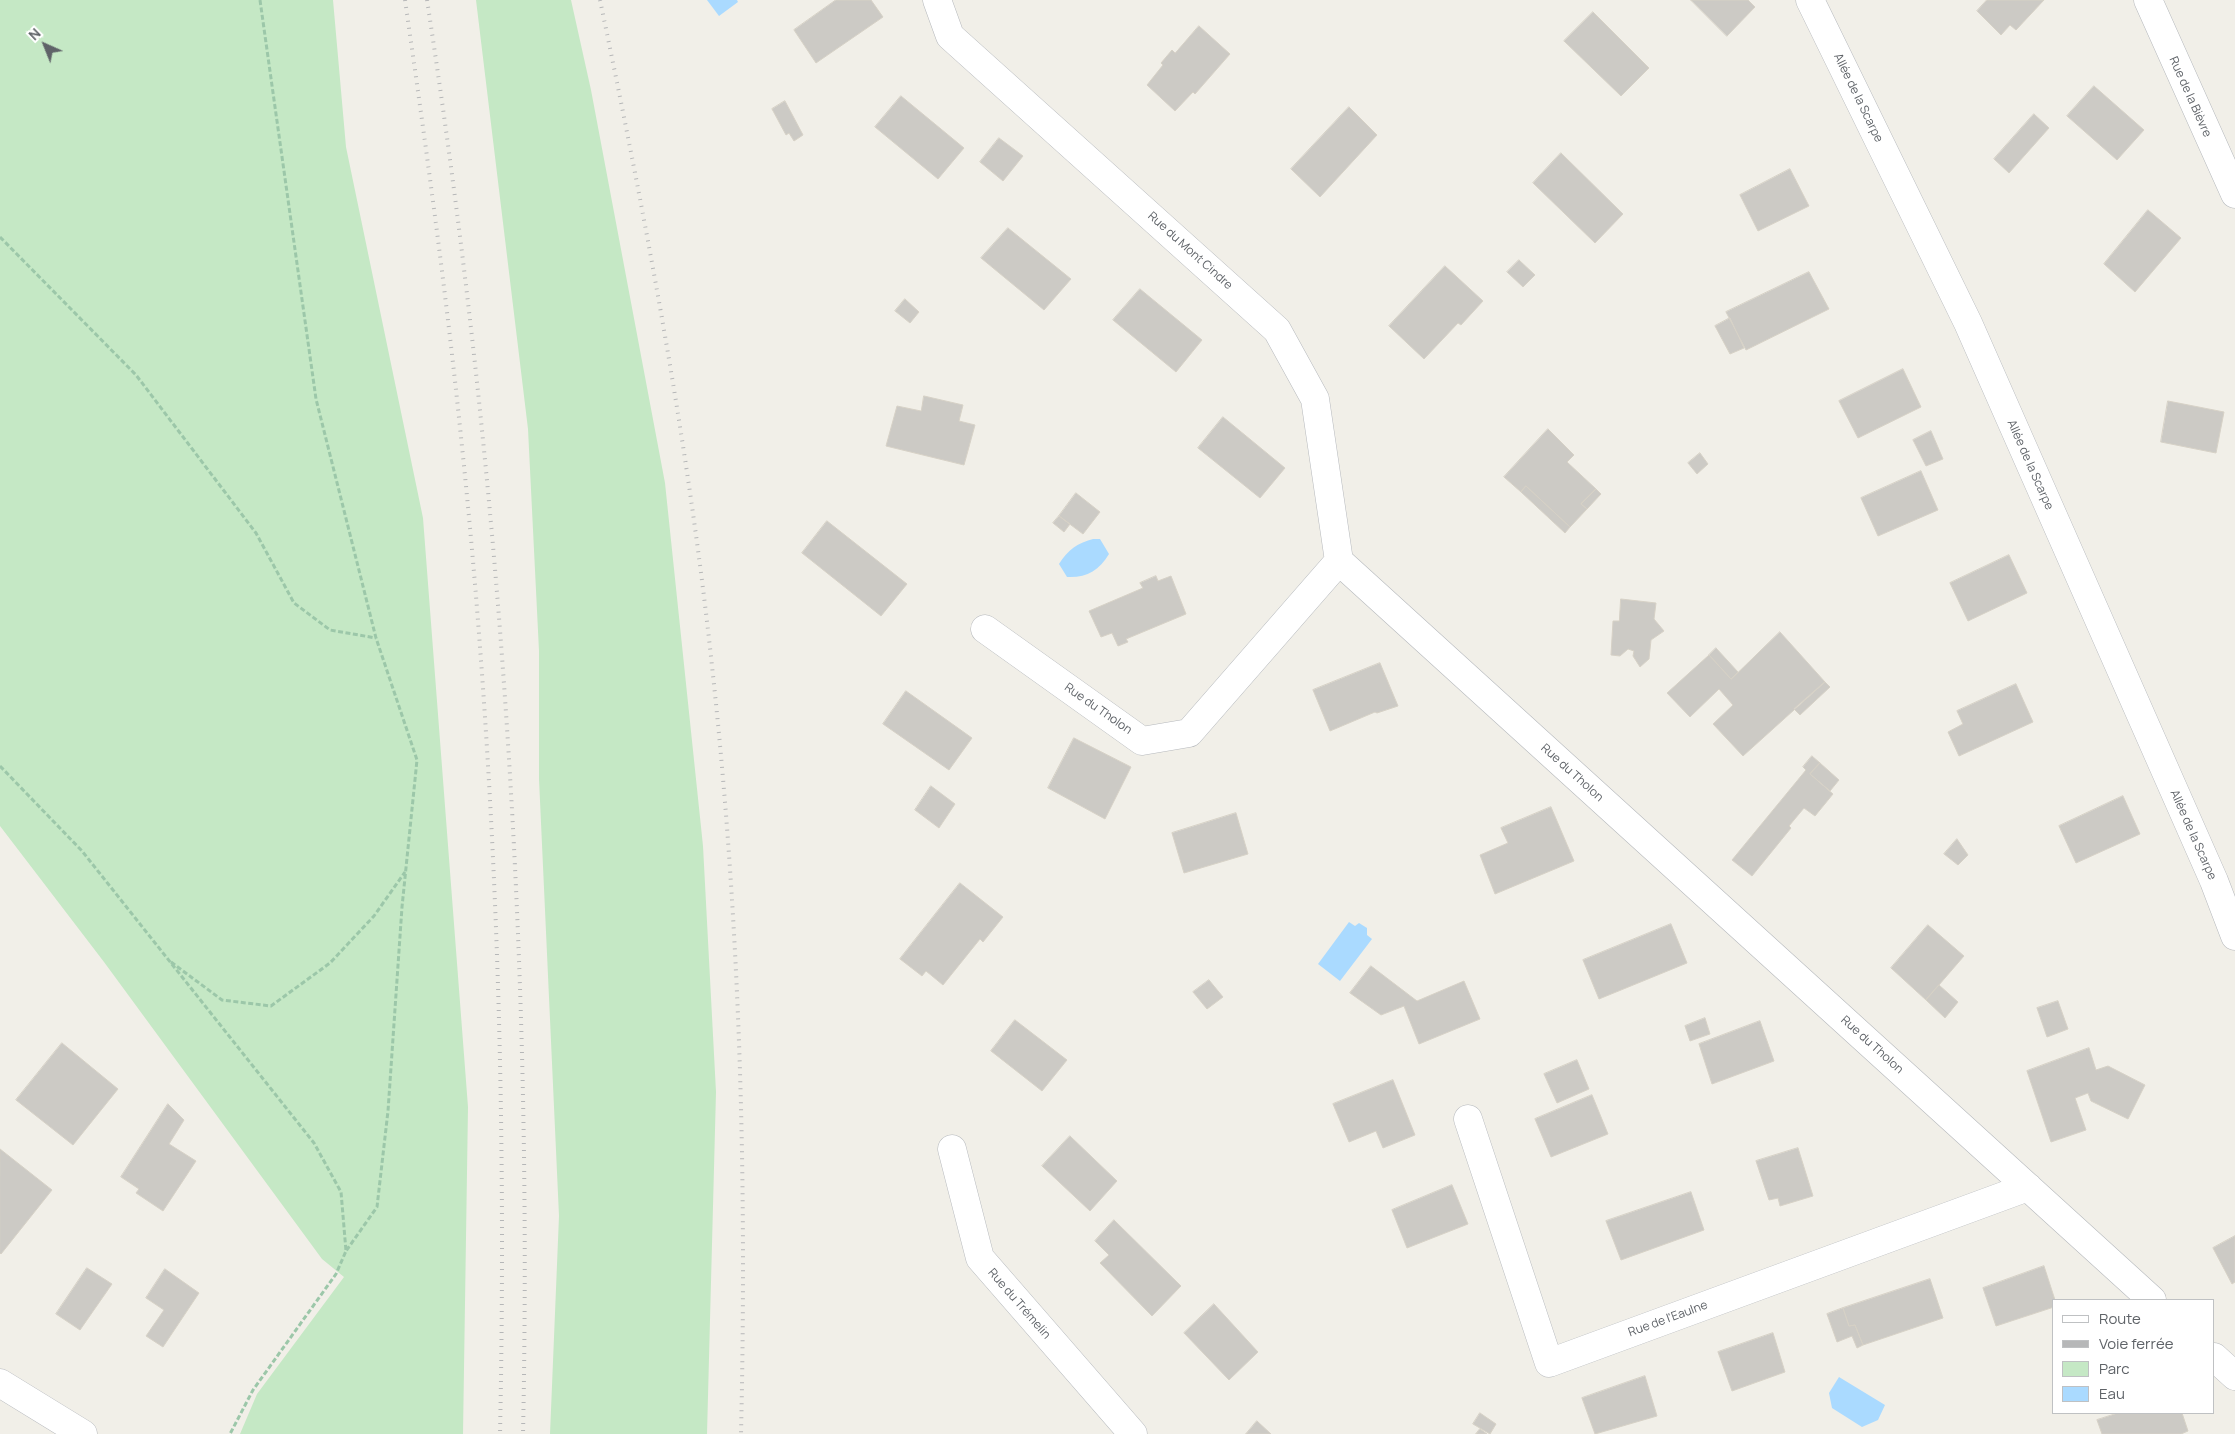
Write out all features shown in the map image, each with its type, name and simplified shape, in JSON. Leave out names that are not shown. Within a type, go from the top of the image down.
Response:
[{"type":"street","name":"Rue du Mont Cindre","points":[[937,0],[950,36],[1277,330],[1315,399],[1339,561]]},
{"type":"street","name":"Allée de la Scarpe","points":[[1810,0],[1968,323],[2214,881],[2235,936]]},
{"type":"street","name":"Rue de la Bièvre","points":[[2148,0],[2235,194]]},
{"type":"street","name":"Rue du Tholon","points":[[985,629],[1142,741],[1189,733],[1339,561],[2151,1299]]},
{"type":"street","name":"Rue de l'Eaulne","points":[[1468,1119],[1550,1363],[2028,1187]]},
{"type":"street","name":"Rue du Trémelin","points":[[952,1149],[980,1258],[1133,1434]]},
{"type":"street","points":[[2215,1358],[2235,1376]]},
{"type":"street","points":[[0,1382],[83,1434]]},
{"type":"path","points":[[230,1434],[253,1390],[336,1274],[346,1251],[377,1207],[388,1110],[405,872],[417,760],[376,638],[316,398],[260,0]]},
{"type":"path","points":[[0,237],[136,375],[256,533],[294,603],[330,630],[376,638]]},
{"type":"path","points":[[0,766],[82,852],[314,1143],[341,1192],[346,1251]]},
{"type":"path","points":[[168,960],[222,1000],[271,1006],[330,963],[374,916],[405,872]]},
{"type":"green space","points":[[0,0],[333,0],[346,147],[423,518],[468,1107],[463,1434],[240,1434],[257,1394],[344,1277],[322,1259],[104,962],[0,826]]},
{"type":"green space","points":[[476,0],[571,0],[591,90],[665,483],[703,846],[716,1092],[707,1434],[550,1434],[559,1216],[539,779],[539,651],[528,429]]},
{"type":"water","points":[[707,0],[737,0],[738,2],[719,16]]},
{"type":"water","points":[[1093,539],[1100,539],[1109,554],[1105,560],[1086,575],[1067,577],[1059,564],[1073,548]]},
{"type":"water","points":[[1349,922],[1355,926],[1359,923],[1367,928],[1367,935],[1372,939],[1340,981],[1318,964]]},
{"type":"water","points":[[1839,1377],[1885,1405],[1878,1420],[1862,1427],[1832,1408],[1829,1393]]},
{"type":"building","points":[[836,0],[871,0],[883,17],[816,63],[794,30]]},
{"type":"building","points":[[1691,0],[1748,0],[1755,7],[1727,36]]},
{"type":"building","points":[[1987,0],[2044,0],[2016,30],[2010,25],[2001,35],[1977,11]]},
{"type":"building","points":[[1593,12],[1649,68],[1621,96],[1564,41]]},
{"type":"building","points":[[1199,26],[1230,54],[1195,94],[1193,92],[1175,111],[1147,85],[1172,50],[1175,53]]},
{"type":"building","points":[[2094,86],[2144,130],[2117,160],[2067,116]]},
{"type":"building","points":[[901,96],[964,148],[938,179],[875,127]]},
{"type":"building","points":[[785,101],[803,135],[794,141],[789,133],[786,135],[772,109]]},
{"type":"building","points":[[1349,107],[1377,135],[1320,197],[1291,169]]},
{"type":"building","points":[[2034,114],[2049,128],[2009,173],[1994,159]]},
{"type":"building","points":[[999,138],[1023,156],[1003,181],[980,162]]},
{"type":"building","points":[[1561,153],[1623,214],[1595,243],[1533,183]]},
{"type":"building","points":[[1790,169],[1809,206],[1758,231],[1740,195]]},
{"type":"building","points":[[2148,210],[2181,238],[2135,292],[2104,264]]},
{"type":"building","points":[[1008,228],[1071,279],[1044,310],[981,258]]},
{"type":"building","points":[[1519,260],[1535,275],[1523,287],[1507,272]]},
{"type":"building","points":[[1445,266],[1483,301],[1461,325],[1458,323],[1424,359],[1389,326]]},
{"type":"building","points":[[1809,272],[1829,309],[1746,350],[1726,312]]},
{"type":"building","points":[[1140,289],[1202,340],[1176,372],[1113,320]]},
{"type":"building","points":[[905,299],[919,312],[910,323],[895,311]]},
{"type":"building","points":[[1730,318],[1744,348],[1730,354],[1715,326]]},
{"type":"building","points":[[1903,369],[1921,407],[1858,438],[1839,401]]},
{"type":"building","points":[[924,396],[963,405],[959,421],[975,425],[964,465],[886,446],[897,406],[921,411]]},
{"type":"building","points":[[2168,401],[2224,412],[2216,453],[2161,442]]},
{"type":"building","points":[[1223,417],[1285,468],[1260,498],[1198,448]]},
{"type":"building","points":[[1548,429],[1574,455],[1567,462],[1596,489],[1581,504],[1587,509],[1570,527],[1526,486],[1521,492],[1504,477]]},
{"type":"building","points":[[1931,431],[1943,459],[1926,466],[1913,440]]},
{"type":"building","points":[[1700,453],[1708,464],[1697,474],[1688,463]]},
{"type":"building","points":[[1921,471],[1938,510],[1878,536],[1861,498]]},
{"type":"building","points":[[1526,486],[1570,527],[1565,533],[1521,492]]},
{"type":"building","points":[[1596,489],[1601,494],[1587,509],[1581,504]]},
{"type":"building","points":[[1076,493],[1100,512],[1083,534],[1059,516]]},
{"type":"building","points":[[1059,516],[1070,524],[1064,532],[1053,523]]},
{"type":"building","points":[[827,521],[907,584],[881,616],[802,553]]},
{"type":"building","points":[[2009,555],[2027,593],[1968,621],[1950,583]]},
{"type":"building","points":[[1156,576],[1158,581],[1171,576],[1186,614],[1126,639],[1128,642],[1118,646],[1112,633],[1101,637],[1089,611],[1143,588],[1140,583]]},
{"type":"building","points":[[1621,599],[1656,603],[1654,619],[1664,631],[1651,640],[1649,659],[1640,667],[1633,656],[1634,651],[1628,649],[1620,656],[1611,655],[1613,621],[1619,621]]},
{"type":"building","points":[[1780,632],[1825,682],[1743,756],[1713,724],[1733,705],[1719,689],[1690,717],[1667,693],[1709,655],[1731,679]]},
{"type":"building","points":[[1716,648],[1738,672],[1731,679],[1709,655]]},
{"type":"building","points":[[1380,663],[1398,706],[1375,712],[1330,731],[1313,690]]},
{"type":"building","points":[[1825,682],[1830,687],[1800,715],[1794,709]]},
{"type":"building","points":[[2016,684],[2033,722],[1959,756],[1948,732],[1963,724],[1957,711]]},
{"type":"building","points":[[906,691],[972,738],[949,770],[883,724]]},
{"type":"building","points":[[1074,738],[1131,767],[1105,819],[1048,788]]},
{"type":"building","points":[[1812,756],[1820,763],[1810,774],[1833,794],[1815,816],[1804,808],[1789,826],[1791,828],[1752,876],[1732,860],[1806,770],[1803,767]]},
{"type":"building","points":[[1820,763],[1839,780],[1830,791],[1810,774]]},
{"type":"building","points":[[931,786],[955,804],[939,828],[915,810]]},
{"type":"building","points":[[2123,796],[2140,834],[2076,863],[2059,826]]},
{"type":"building","points":[[1551,807],[1574,861],[1495,894],[1480,855],[1508,843],[1501,828]]},
{"type":"building","points":[[1236,813],[1248,854],[1184,873],[1172,833]]},
{"type":"building","points":[[1957,839],[1968,855],[1958,865],[1944,854]]},
{"type":"building","points":[[960,883],[1003,917],[983,942],[980,939],[943,985],[926,971],[922,976],[900,959]]},
{"type":"building","points":[[1671,924],[1687,963],[1599,999],[1583,960]]},
{"type":"building","points":[[1928,925],[1964,956],[1926,1000],[1891,968]]},
{"type":"building","points":[[1371,966],[1417,1001],[1464,981],[1480,1019],[1419,1044],[1404,1006],[1381,1015],[1350,993]]},
{"type":"building","points":[[1209,980],[1223,997],[1207,1009],[1193,992]]},
{"type":"building","points":[[1939,985],[1958,1002],[1945,1018],[1926,1000]]},
{"type":"building","points":[[2058,1001],[2068,1029],[2047,1037],[2037,1008]]},
{"type":"building","points":[[1705,1018],[1710,1034],[1690,1041],[1685,1026]]},
{"type":"building","points":[[1015,1020],[1067,1060],[1042,1091],[991,1051]]},
{"type":"building","points":[[1760,1021],[1774,1061],[1712,1084],[1699,1044]]},
{"type":"building","points":[[62,1043],[118,1089],[73,1145],[16,1100]]},
{"type":"building","points":[[2089,1048],[2096,1070],[2108,1066],[2145,1085],[2128,1119],[2091,1101],[2088,1093],[2075,1098],[2086,1130],[2051,1142],[2027,1071]]},
{"type":"building","points":[[1577,1060],[1589,1089],[1557,1103],[1544,1074]]},
{"type":"building","points":[[1393,1080],[1415,1135],[1383,1148],[1376,1131],[1349,1142],[1333,1104]]},
{"type":"building","points":[[1592,1095],[1608,1134],[1551,1157],[1535,1119]]},
{"type":"building","points":[[168,1104],[184,1120],[169,1144],[196,1161],[163,1211],[136,1193],[139,1189],[121,1177]]},
{"type":"building","points":[[1070,1136],[1117,1181],[1090,1211],[1042,1166]]},
{"type":"building","points":[[1798,1148],[1813,1196],[1780,1206],[1778,1198],[1769,1200],[1756,1161]]},
{"type":"building","points":[[0,1149],[52,1190],[1,1254],[0,1253]]},
{"type":"building","points":[[1452,1185],[1468,1224],[1407,1248],[1392,1210]]},
{"type":"building","points":[[1691,1192],[1704,1230],[1621,1260],[1606,1221]]},
{"type":"building","points":[[1114,1220],[1181,1286],[1152,1316],[1100,1263],[1109,1255],[1095,1241]]},
{"type":"building","points":[[2235,1236],[2235,1282],[2232,1284],[2213,1248]]},
{"type":"building","points":[[2044,1266],[2055,1299],[2052,1299],[2052,1308],[1996,1326],[1983,1288]]},
{"type":"building","points":[[87,1268],[112,1284],[80,1330],[56,1314]]},
{"type":"building","points":[[165,1269],[199,1293],[163,1347],[146,1336],[164,1310],[146,1298]]},
{"type":"building","points":[[1930,1279],[1943,1318],[1863,1345],[1855,1325],[1849,1326],[1843,1308]]},
{"type":"building","points":[[1214,1304],[1258,1352],[1229,1380],[1184,1333]]},
{"type":"building","points":[[1843,1308],[1849,1326],[1855,1325],[1863,1345],[1857,1348],[1852,1336],[1837,1342],[1827,1314]]},
{"type":"building","points":[[1773,1333],[1785,1372],[1732,1391],[1718,1352]]},
{"type":"building","points":[[1645,1376],[1657,1416],[1595,1434],[1582,1398]]},
{"type":"building","points":[[1480,1413],[1496,1424],[1490,1434],[1473,1424]]},
{"type":"building","points":[[2115,1414],[2182,1414],[2188,1431],[2181,1434],[2102,1434],[2097,1420]]},
{"type":"building","points":[[1257,1421],[1271,1434],[1246,1434]]},
{"type":"building","points":[[1480,1429],[1487,1434],[1476,1434]]},
{"type":"railway","points":[[405,0],[455,382],[473,561],[483,686],[491,810],[500,1060],[502,1185],[500,1434]]},
{"type":"railway","points":[[427,0],[452,178],[474,357],[492,536],[506,715],[516,894],[522,1074],[525,1254],[523,1434]]},
{"type":"railway","points":[[600,0],[634,165],[678,415],[702,582],[722,762],[735,953],[742,1145],[743,1338],[741,1434]]}]
